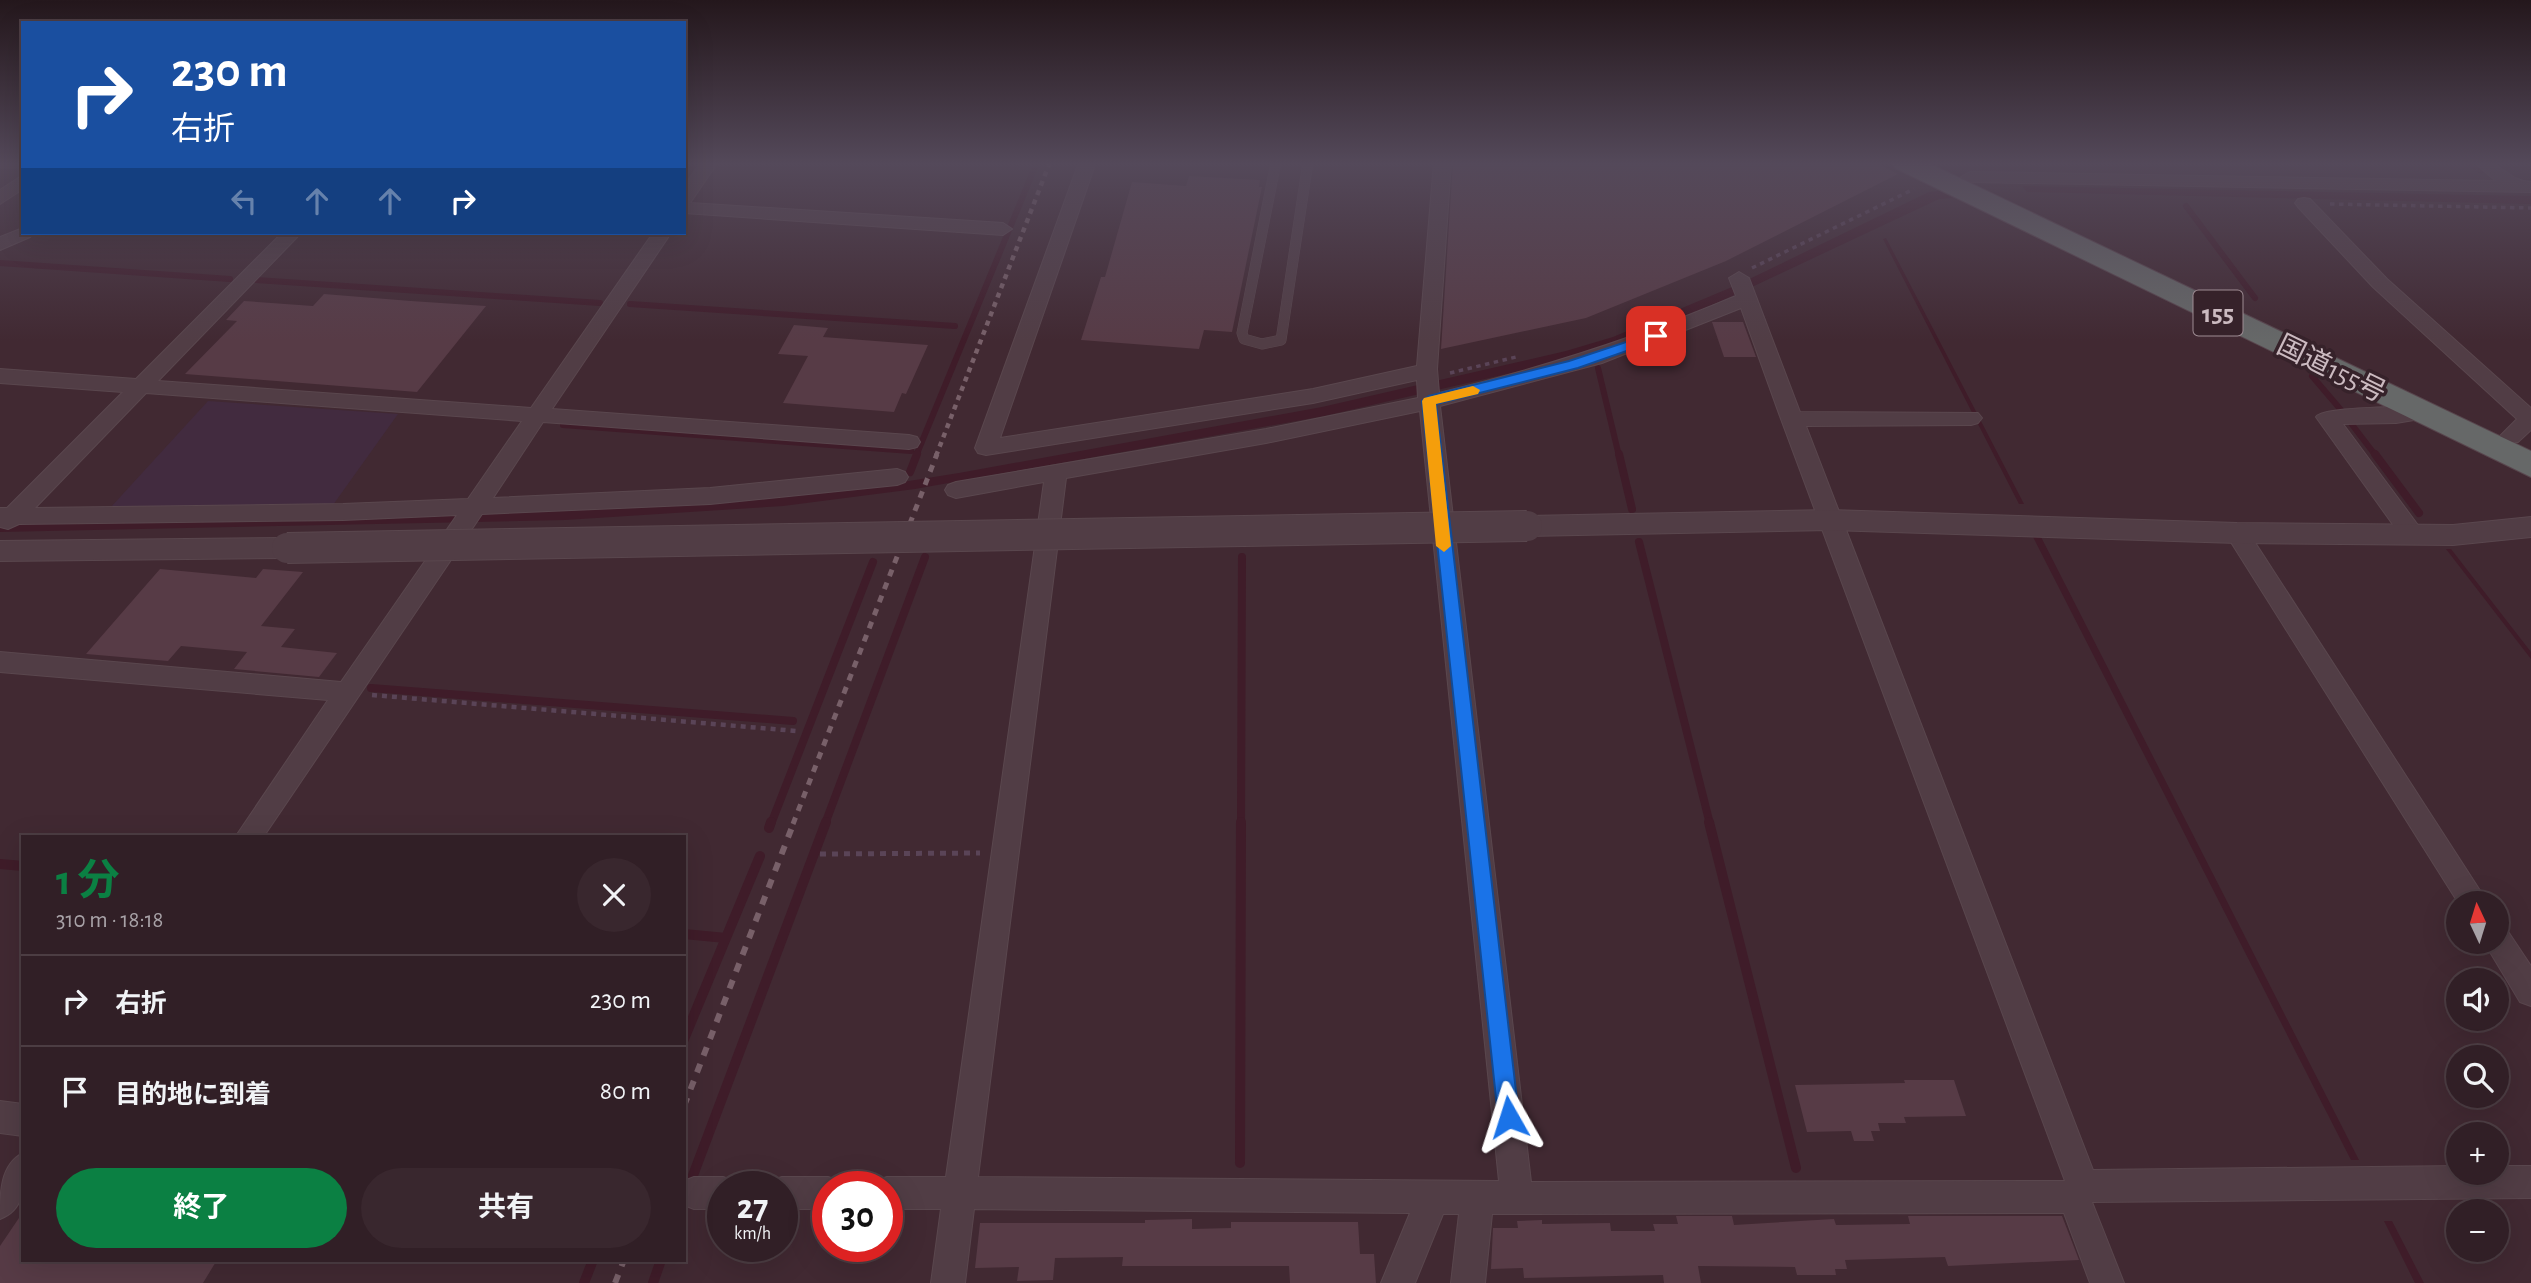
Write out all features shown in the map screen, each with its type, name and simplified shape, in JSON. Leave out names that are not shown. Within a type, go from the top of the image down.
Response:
[{"type":"highway","name":"国道155号","points":[[2048,222],[2531,466]]},
{"type":"highway","name":"国道155号","points":[[2054,222],[2520,442]]},
{"type":"street","points":[[895,222],[1003,229]]},
{"type":"street","points":[[1066,222],[986,448],[1312,396],[1415,374],[1427,369]]},
{"type":"street","points":[[1438,222],[1427,369],[1429,400],[1517,1198]]},
{"type":"street","points":[[2322,222],[2380,283],[2530,419],[2520,442]]},
{"type":"street","points":[[0,244],[21,234]]},
{"type":"street","points":[[6,520],[290,235]]},
{"type":"street","points":[[250,835],[661,235]]},
{"type":"street","points":[[957,489],[1351,419],[1573,365],[1656,336],[1742,288],[2078,1191],[2107,1283]]},
{"type":"street","points":[[0,376],[909,442]]},
{"type":"street","points":[[2412,534],[2327,417],[2396,416],[2425,412]]},
{"type":"street","points":[[1792,419],[1971,418]]},
{"type":"street","points":[[948,1283],[1056,472]]},
{"type":"street","points":[[6,520],[343,512],[471,513],[710,496],[897,477]]},
{"type":"street","points":[[0,551],[1830,520],[2237,533],[2453,535],[2531,527]]},
{"type":"street","points":[[2237,533],[2466,891]]},
{"type":"street","points":[[0,662],[346,692]]},
{"type":"street","points":[[2507,954],[2531,992]]},
{"type":"street","points":[[0,1117],[21,1120]]},
{"type":"street","points":[[0,1203],[21,1173]]},
{"type":"street","points":[[903,1193],[1517,1198],[2531,1182]]},
{"type":"street","points":[[1398,1283],[1433,1197]]},
{"type":"street","points":[[1468,1283],[1477,1197]]},
{"type":"lane","points":[[1264,222],[1242,333],[1244,339],[1265,344],[1282,340],[1299,222]]},
{"type":"path","points":[[1742,288],[1738,274],[1845,222]]},
{"type":"path","points":[[1427,369],[1453,373],[1528,354]]},
{"type":"path","points":[[346,692],[796,732]]},
{"type":"path","points":[[820,855],[1005,852]]},
{"type":"shaded area","points":[[1867,222],[1890,222],[1632,340],[1571,359],[1324,416],[915,489],[783,506],[565,520],[0,532],[0,521],[865,488],[1322,407],[1566,351],[1613,337],[1737,285]]},
{"type":"shaded area","points":[[1886,238],[2024,504],[2019,504],[1883,239]]},
{"type":"shaded area","points":[[208,401],[398,414],[333,505],[111,507]]},
{"type":"shaded area","points":[[2032,535],[2040,535],[2359,1160],[2351,1160]]},
{"type":"shaded area","points":[[2446,549],[2451,549],[2531,652],[2531,659]]},
{"type":"shaded area","points":[[2384,1221],[2392,1221],[2424,1283],[2415,1283]]},
{"type":"building","points":[[1121,222],[1255,222],[1232,332],[1204,330],[1199,349],[1081,340],[1101,277],[1105,277]]},
{"type":"building","points":[[1449,222],[1803,222],[1726,261],[1586,318],[1441,349]]},
{"type":"building","points":[[324,294],[486,306],[417,392],[185,374],[237,321],[226,320],[244,301],[313,306]]},
{"type":"building","points":[[1712,322],[1743,322],[1756,357],[1724,357]]},
{"type":"building","points":[[794,325],[828,328],[823,337],[928,345],[906,394],[902,393],[894,412],[783,403],[808,356],[778,354]]},
{"type":"building","points":[[160,569],[256,578],[263,569],[303,572],[261,626],[295,629],[281,647],[337,653],[319,677],[234,669],[247,652],[181,646],[168,661],[86,654]]},
{"type":"building","points":[[1904,1080],[1954,1080],[1966,1116],[1904,1117],[1906,1123],[1878,1123],[1880,1131],[1871,1131],[1874,1141],[1854,1141],[1851,1131],[1807,1132],[1795,1085],[1905,1083]]},
{"type":"building","points":[[21,1215],[21,1262],[216,1262],[203,1283],[0,1283],[0,1246]]},
{"type":"building","points":[[1676,1216],[1732,1216],[1734,1225],[1834,1219],[1836,1225],[1910,1224],[1908,1216],[2062,1216],[2079,1260],[1948,1266],[1945,1257],[1845,1260],[1847,1269],[1835,1269],[1836,1275],[1797,1275],[1795,1267],[1698,1266],[1701,1283],[1664,1283],[1663,1275],[1524,1278],[1523,1268],[1491,1269],[1493,1228],[1518,1228],[1517,1221],[1542,1220],[1542,1224],[1610,1223],[1611,1231],[1655,1231],[1653,1224],[1678,1224]]},
{"type":"building","points":[[1192,1219],[1192,1229],[1231,1228],[1231,1222],[1358,1222],[1360,1254],[1374,1254],[1376,1283],[1290,1283],[1289,1266],[1122,1266],[1123,1257],[1055,1258],[1053,1280],[1017,1281],[1019,1267],[975,1268],[980,1223],[1145,1223],[1145,1220]]},
{"type":"waterway","points":[[916,456],[1012,222]]},
{"type":"waterway","points":[[2198,222],[2255,298]]},
{"type":"waterway","points":[[0,263],[230,279]]},
{"type":"waterway","points":[[256,280],[600,303]]},
{"type":"waterway","points":[[630,304],[955,326]]},
{"type":"waterway","points":[[1598,368],[1619,456]]},
{"type":"waterway","points":[[2312,376],[2341,410]]},
{"type":"waterway","points":[[2350,422],[2376,456]]},
{"type":"waterway","points":[[563,425],[911,451]]},
{"type":"waterway","points":[[910,472],[917,454]]},
{"type":"waterway","points":[[1619,454],[1632,509]]},
{"type":"waterway","points":[[2375,454],[2419,513]]},
{"type":"waterway","points":[[1639,542],[1710,824]]},
{"type":"waterway","points":[[825,824],[925,557]]},
{"type":"waterway","points":[[1241,824],[1242,557]]},
{"type":"waterway","points":[[771,824],[873,562]]},
{"type":"waterway","points":[[371,688],[793,721]]},
{"type":"waterway","points":[[769,828],[771,822]]},
{"type":"waterway","points":[[689,1186],[826,822]]},
{"type":"waterway","points":[[1240,1163],[1241,822]]},
{"type":"waterway","points":[[1709,822],[1796,1168]]},
{"type":"waterway","points":[[726,938],[760,856]]},
{"type":"waterway","points":[[0,864],[21,866]]},
{"type":"waterway","points":[[686,934],[726,938]]},
{"type":"waterway","points":[[686,1034],[726,938]]},
{"type":"waterway","points":[[584,1283],[592,1262]]},
{"type":"waterway","points":[[653,1283],[660,1262]]},
{"type":"railway","points":[[936,456],[1027,222]]},
{"type":"railway","points":[[793,824],[937,454]]},
{"type":"railway","points":[[686,1101],[794,822]]},
{"type":"railway","points":[[615,1283],[623,1262]]},
{"type":"slow traffic","points":[[1444,546],[1429,401],[1473,390]]},
{"type":"route","points":[[1509,1117],[1429,401],[1573,365],[1656,336]]}]
